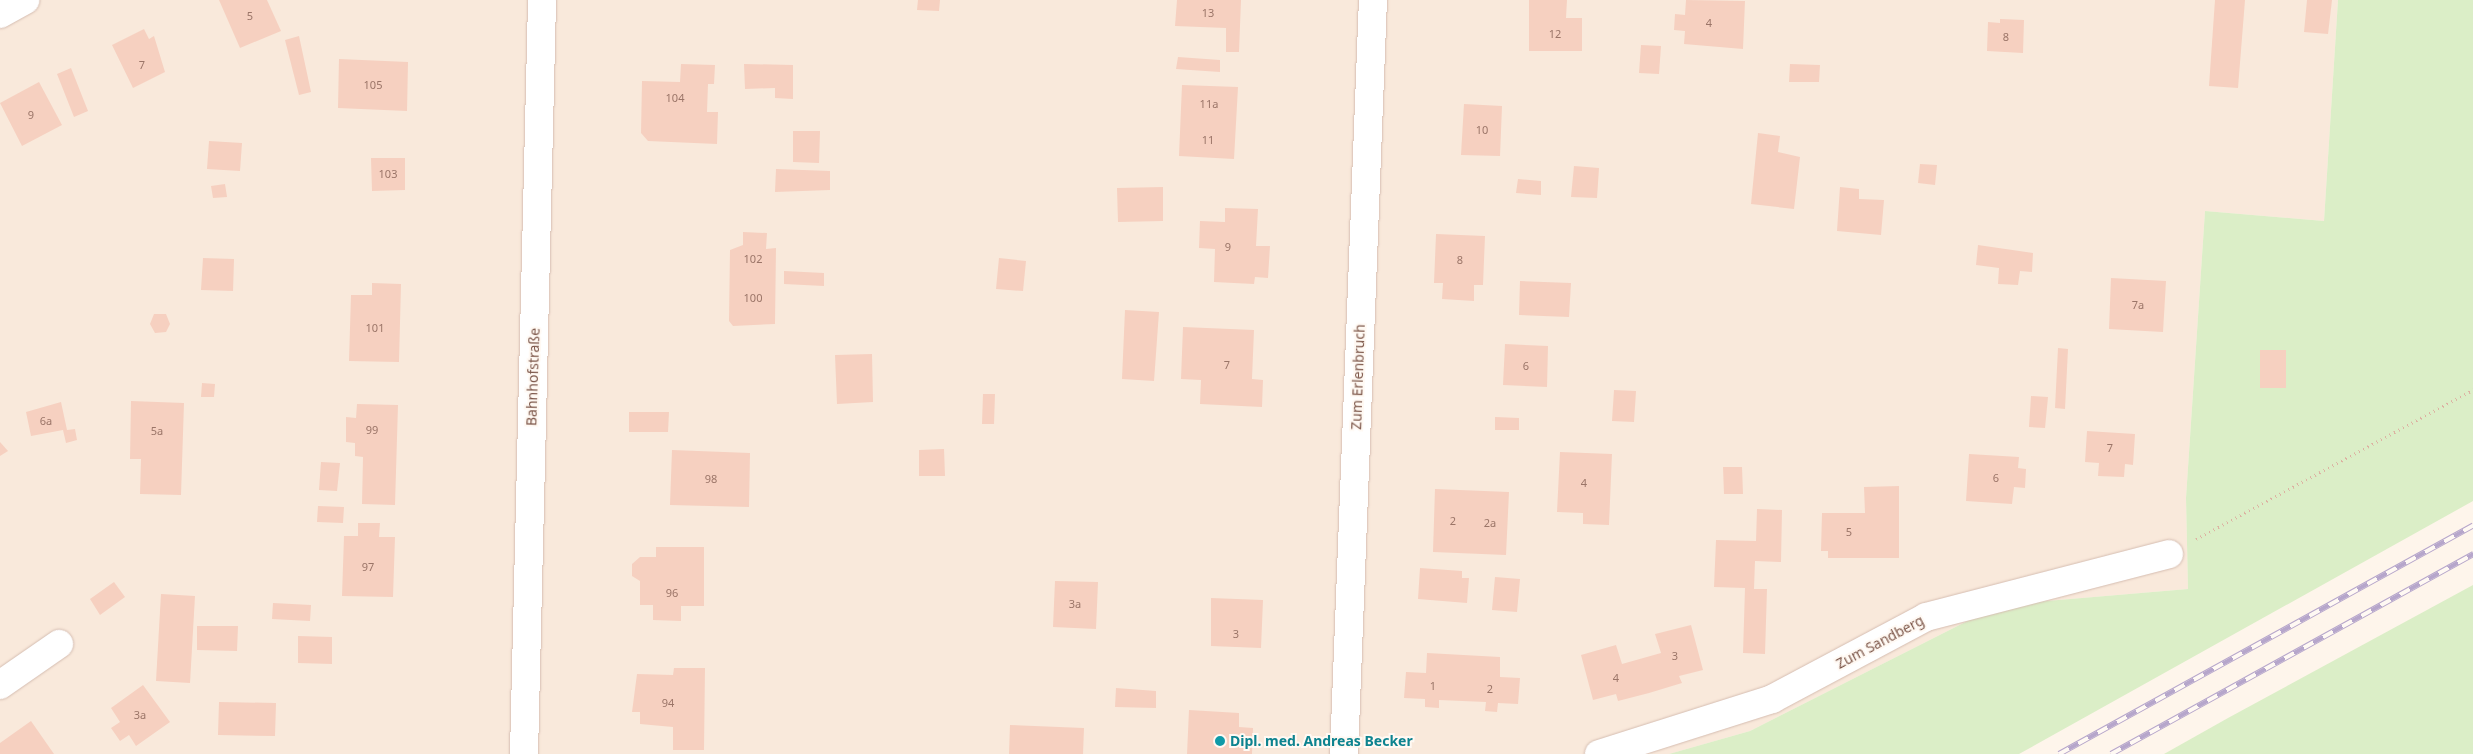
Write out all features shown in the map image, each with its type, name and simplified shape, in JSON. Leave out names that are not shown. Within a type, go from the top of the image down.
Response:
[{"type":"street","points":[[0,14],[25,0]]},
{"type":"street","name":"Bahnhofstraße","points":[[524,754],[542,0]]},
{"type":"street","name":"Zum Erlenbruch","points":[[1344,754],[1373,0]]},
{"type":"street","name":"Zum Sandberg","points":[[1599,754],[1772,699],[1926,617],[2169,554]]},
{"type":"street","points":[[0,685],[59,644]]},
{"type":"path","points":[[2169,554],[2473,390]]},
{"type":"shaded area","points":[[0,0],[2338,0],[2324,221],[2205,211],[2186,498],[2188,589],[1999,605],[1750,731],[1669,754],[0,754]]},
{"type":"green space","points":[[2338,0],[2473,0],[2473,501],[2019,754],[1669,754],[1750,731],[1999,605],[2188,589],[2186,498],[2205,211],[2324,221]]},
{"type":"green space","points":[[2473,585],[2473,754],[2164,754],[2228,718]]},
{"type":"building","points":[[219,0],[267,0],[281,31],[240,48]]},
{"type":"building","points":[[918,0],[940,0],[939,11],[917,10]]},
{"type":"building","points":[[1177,0],[1241,0],[1239,52],[1226,52],[1226,28],[1175,26]]},
{"type":"building","points":[[1529,0],[1567,0],[1566,18],[1582,18],[1582,51],[1529,51]]},
{"type":"building","points":[[1686,0],[1745,1],[1743,49],[1684,44],[1685,31],[1674,30],[1675,14],[1685,15]]},
{"type":"building","points":[[2215,0],[2245,0],[2238,88],[2209,86]]},
{"type":"building","points":[[2307,0],[2332,0],[2328,34],[2304,32]]},
{"type":"building","points":[[2000,19],[2024,20],[2023,53],[1987,51],[1988,22],[2000,23]]},
{"type":"building","points":[[144,29],[149,39],[154,36],[165,72],[133,88],[112,45]]},
{"type":"building","points":[[299,36],[311,92],[299,95],[285,40]]},
{"type":"building","points":[[1641,45],[1661,46],[1659,74],[1639,73]]},
{"type":"building","points":[[1178,57],[1220,60],[1220,72],[1176,69]]},
{"type":"building","points":[[339,59],[408,62],[407,111],[338,108]]},
{"type":"building","points":[[681,64],[715,65],[714,84],[708,84],[707,112],[718,112],[717,144],[648,141],[641,133],[642,81],[680,82]]},
{"type":"building","points":[[744,64],[793,65],[793,99],[775,98],[775,88],[745,89]]},
{"type":"building","points":[[1790,64],[1820,65],[1819,82],[1789,82]]},
{"type":"building","points":[[71,68],[88,111],[74,117],[57,74]]},
{"type":"building","points":[[39,82],[62,125],[22,146],[0,103]]},
{"type":"building","points":[[1182,85],[1238,87],[1234,159],[1179,156]]},
{"type":"building","points":[[1464,104],[1502,106],[1500,156],[1461,155]]},
{"type":"building","points":[[793,131],[820,131],[819,163],[793,162]]},
{"type":"building","points":[[1758,133],[1780,136],[1778,152],[1800,157],[1794,209],[1751,204]]},
{"type":"building","points":[[209,141],[242,143],[240,171],[207,169]]},
{"type":"building","points":[[371,158],[405,158],[405,190],[372,191]]},
{"type":"building","points":[[1920,164],[1937,165],[1935,185],[1918,183]]},
{"type":"building","points":[[1574,166],[1599,168],[1597,198],[1571,197]]},
{"type":"building","points":[[776,169],[830,171],[830,190],[775,192]]},
{"type":"building","points":[[1518,179],[1541,181],[1541,195],[1516,193]]},
{"type":"building","points":[[225,184],[227,197],[213,198],[211,186]]},
{"type":"building","points":[[1163,187],[1163,221],[1118,222],[1117,188]]},
{"type":"building","points":[[1840,187],[1859,189],[1859,199],[1884,200],[1881,235],[1837,231]]},
{"type":"building","points":[[1225,208],[1258,209],[1256,246],[1270,246],[1268,278],[1255,277],[1254,284],[1214,282],[1215,249],[1199,248],[1200,221],[1225,222]]},
{"type":"building","points":[[743,232],[767,233],[766,249],[776,248],[775,324],[733,326],[729,321],[730,250],[743,245]]},
{"type":"building","points":[[1436,234],[1485,236],[1483,285],[1474,285],[1474,301],[1442,299],[1443,283],[1434,283]]},
{"type":"building","points":[[1978,245],[2033,253],[2032,272],[2020,271],[2018,285],[1998,284],[1999,268],[1976,265]]},
{"type":"building","points":[[203,258],[234,259],[233,291],[201,290]]},
{"type":"building","points":[[999,258],[1026,261],[1023,291],[996,289]]},
{"type":"building","points":[[784,271],[824,273],[824,286],[784,284]]},
{"type":"building","points":[[2111,278],[2166,281],[2163,332],[2109,329]]},
{"type":"building","points":[[1520,281],[1571,283],[1569,317],[1519,315]]},
{"type":"building","points":[[372,283],[401,284],[399,362],[349,361],[351,295],[372,295]]},
{"type":"building","points":[[1125,310],[1159,312],[1154,381],[1122,379]]},
{"type":"building","points":[[154,314],[166,314],[170,324],[166,332],[155,333],[150,324]]},
{"type":"building","points":[[1183,327],[1254,330],[1252,379],[1263,380],[1262,407],[1200,404],[1201,380],[1181,379]]},
{"type":"building","points":[[1505,344],[1548,346],[1547,387],[1503,385]]},
{"type":"building","points":[[2058,348],[2068,349],[2065,409],[2055,408]]},
{"type":"building","points":[[2260,350],[2286,350],[2286,388],[2260,388]]},
{"type":"building","points":[[872,354],[873,402],[837,404],[835,355]]},
{"type":"building","points":[[202,383],[215,384],[214,397],[201,397]]},
{"type":"building","points":[[1614,390],[1636,391],[1634,422],[1612,421]]},
{"type":"building","points":[[983,394],[995,394],[994,424],[982,424]]},
{"type":"building","points":[[2031,396],[2048,397],[2045,428],[2029,427]]},
{"type":"building","points":[[131,401],[184,403],[181,495],[140,494],[141,459],[130,459]]},
{"type":"building","points":[[61,402],[67,430],[75,429],[77,440],[66,443],[63,430],[31,436],[26,412]]},
{"type":"building","points":[[357,404],[398,405],[395,505],[362,504],[363,457],[355,456],[355,443],[346,442],[346,417],[356,418]]},
{"type":"building","points":[[629,412],[669,412],[668,432],[629,432]]},
{"type":"building","points":[[1495,417],[1519,418],[1519,430],[1495,430]]},
{"type":"building","points":[[2087,431],[2135,434],[2133,465],[2125,464],[2124,477],[2098,476],[2099,463],[2085,462]]},
{"type":"building","points":[[0,442],[8,451],[0,456]]},
{"type":"building","points":[[944,449],[945,476],[919,476],[919,450]]},
{"type":"building","points":[[672,450],[750,453],[749,507],[670,505]]},
{"type":"building","points":[[1560,452],[1612,454],[1609,525],[1583,524],[1583,513],[1557,512]]},
{"type":"building","points":[[1969,454],[2019,457],[2018,468],[2026,469],[2025,488],[2014,487],[2012,504],[1966,501]]},
{"type":"building","points":[[321,462],[340,463],[337,491],[319,490]]},
{"type":"building","points":[[1723,467],[1742,467],[1743,494],[1724,494]]},
{"type":"building","points":[[1899,486],[1899,558],[1828,558],[1828,551],[1821,551],[1822,513],[1865,513],[1864,487]]},
{"type":"building","points":[[1435,489],[1509,492],[1506,555],[1433,552]]},
{"type":"building","points":[[318,506],[344,507],[343,523],[317,522]]},
{"type":"building","points":[[1757,509],[1782,510],[1781,562],[1755,561],[1754,589],[1767,589],[1765,654],[1743,653],[1745,588],[1714,587],[1716,540],[1756,541]]},
{"type":"building","points":[[358,523],[380,523],[379,537],[395,537],[393,597],[342,596],[344,536],[358,536]]},
{"type":"building","points":[[656,547],[704,547],[704,606],[681,606],[681,621],[653,620],[653,605],[640,605],[640,581],[632,576],[632,564],[640,557],[656,557]]},
{"type":"building","points":[[1420,568],[1462,571],[1462,578],[1469,578],[1467,603],[1418,599]]},
{"type":"building","points":[[1495,577],[1520,579],[1517,612],[1492,610]]},
{"type":"building","points":[[1055,581],[1098,582],[1096,629],[1053,627]]},
{"type":"building","points":[[114,582],[125,597],[100,615],[90,599]]},
{"type":"building","points":[[161,594],[195,596],[190,683],[156,681]]},
{"type":"building","points":[[1211,598],[1263,600],[1261,648],[1211,646]]},
{"type":"building","points":[[273,603],[311,605],[310,621],[272,619]]},
{"type":"building","points":[[1691,625],[1703,670],[1679,676],[1682,683],[1649,693],[1618,701],[1616,694],[1593,700],[1581,655],[1616,645],[1622,664],[1661,653],[1655,634]]},
{"type":"building","points":[[197,626],[238,626],[237,651],[197,650]]},
{"type":"building","points":[[298,636],[332,637],[332,664],[298,663]]},
{"type":"building","points":[[1427,653],[1500,657],[1500,677],[1520,678],[1518,704],[1498,703],[1497,712],[1485,711],[1486,702],[1439,700],[1439,708],[1425,707],[1425,699],[1404,698],[1406,672],[1426,673]]},
{"type":"building","points":[[674,668],[705,668],[704,750],[673,750],[673,727],[640,724],[640,712],[632,712],[637,674],[673,675]]},
{"type":"building","points":[[143,685],[170,722],[136,746],[129,735],[120,741],[111,728],[120,722],[111,708]]},
{"type":"building","points":[[1116,688],[1156,691],[1156,708],[1115,707]]},
{"type":"building","points":[[219,702],[276,703],[275,736],[218,735]]},
{"type":"building","name":"Dipl. med. Andreas Becker","points":[[1189,710],[1239,713],[1239,727],[1253,728],[1252,754],[1187,754]]},
{"type":"building","points":[[31,721],[54,754],[0,754],[0,743]]},
{"type":"building","points":[[1010,725],[1084,728],[1083,754],[1009,754]]},
{"type":"railway","points":[[2059,754],[2473,525]]},
{"type":"railway","points":[[2111,754],[2473,554]]},
{"type":"place","name":"Dipl. med. Andreas Becker","points":[[1220,741]]}]
